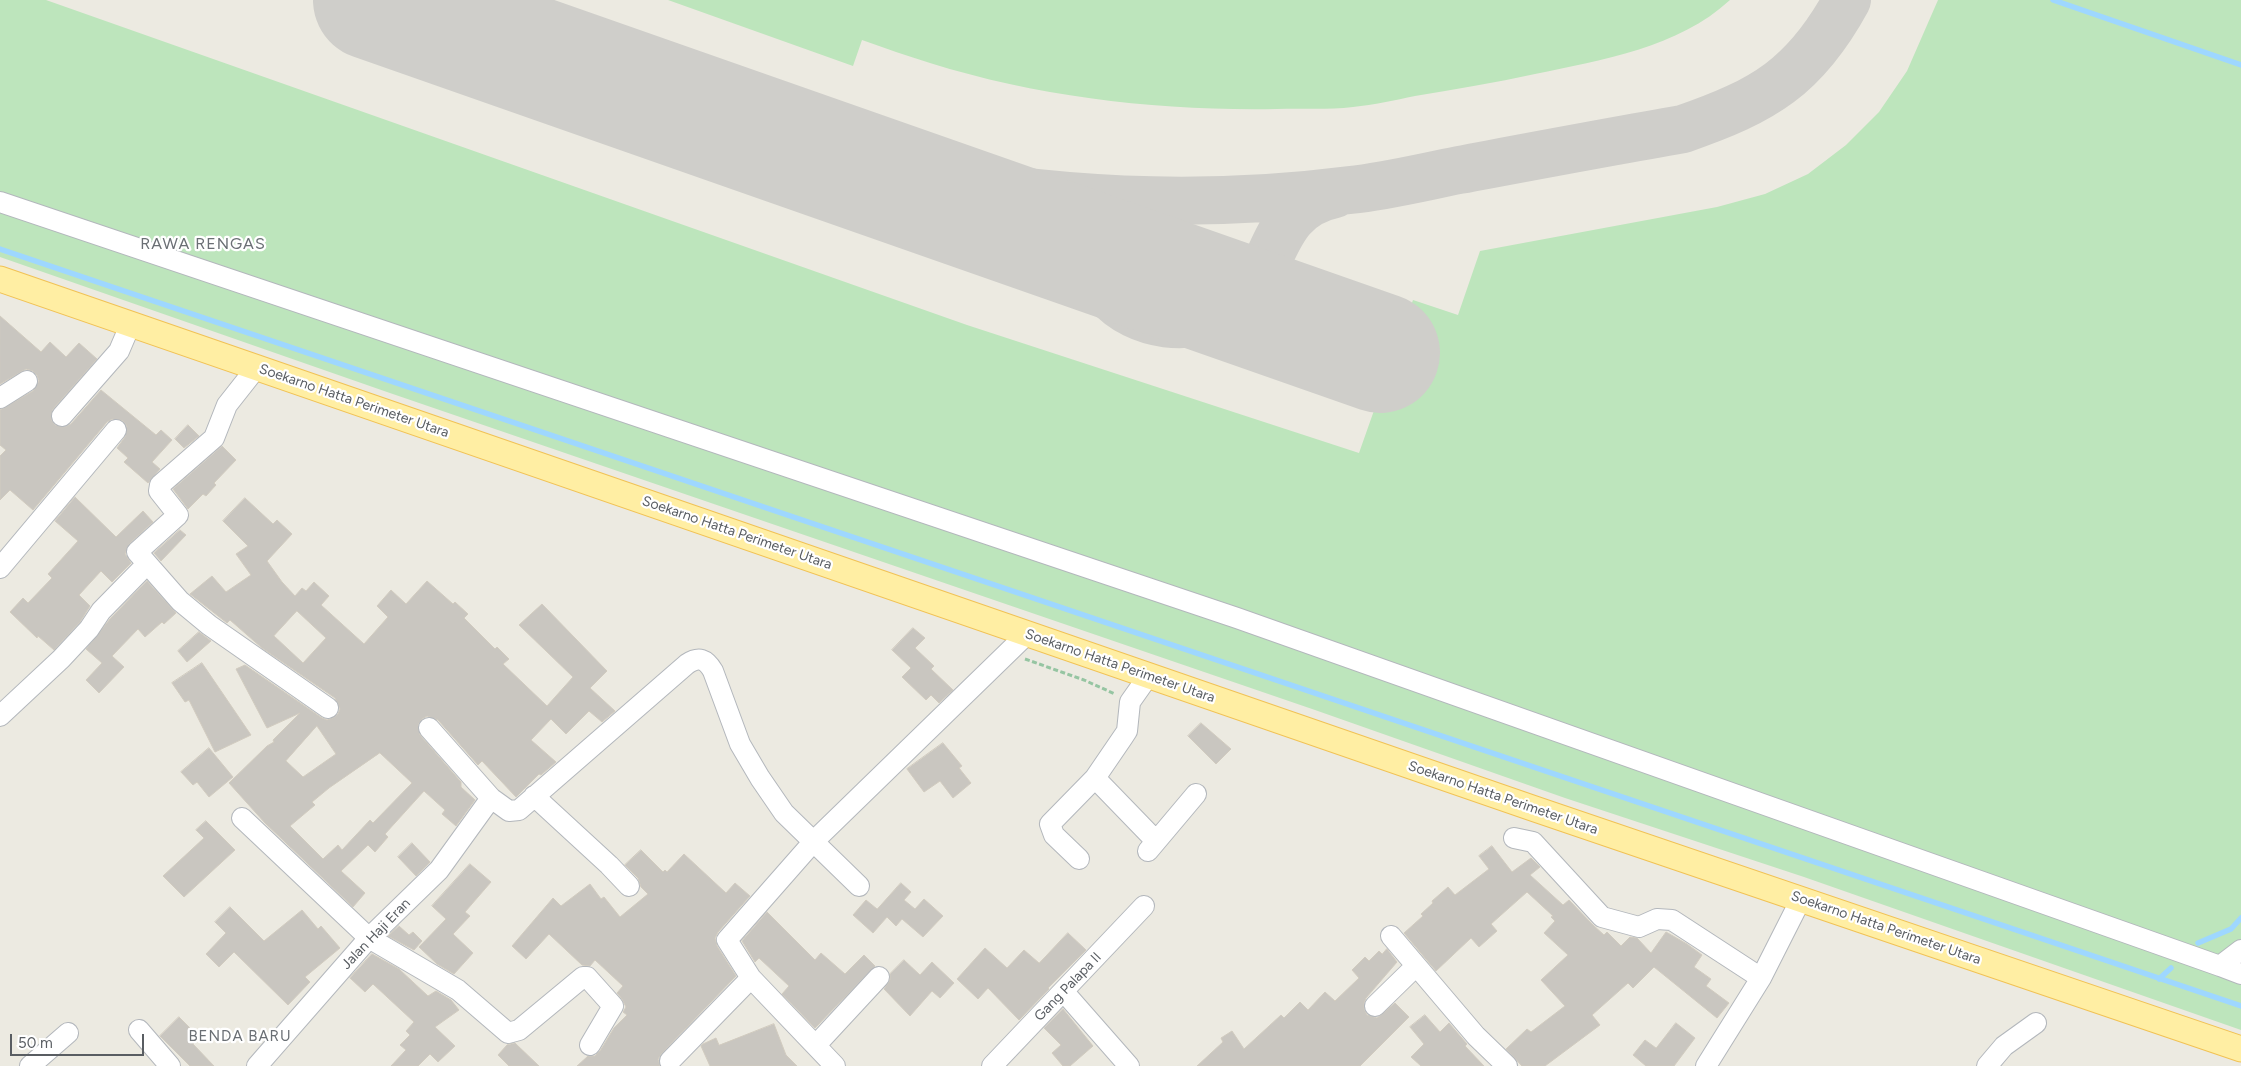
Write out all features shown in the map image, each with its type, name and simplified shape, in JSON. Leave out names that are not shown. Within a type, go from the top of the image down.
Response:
[{"type":"main road","name":"Soekarno Hatta Perimeter Utara","points":[[0,279],[1536,809],[2241,1049]]},
{"type":"street","points":[[0,202],[1227,615],[2241,974]]},
{"type":"street","points":[[62,416],[119,351],[131,323]]},
{"type":"street","points":[[257,367],[227,405],[214,438],[160,485],[159,491],[178,515],[137,552],[180,602],[209,625],[328,708]]},
{"type":"street","points":[[0,398],[27,381]]},
{"type":"street","points":[[0,568],[116,430]]},
{"type":"street","points":[[0,716],[61,659],[89,628],[101,611],[147,564]]},
{"type":"street","points":[[835,1066],[751,978],[727,940],[814,841],[1027,634]]},
{"type":"street","points":[[429,728],[491,798],[509,811],[519,810],[687,664],[694,659],[702,659],[708,663],[713,671],[740,744],[784,813],[859,886]]},
{"type":"street","points":[[1079,858],[1054,835],[1050,824],[1095,778],[1127,730],[1130,702],[1149,675]]},
{"type":"street","points":[[1095,778],[1152,846],[1196,794]]},
{"type":"street","points":[[534,796],[610,865],[629,886]]},
{"type":"street","name":"Jalan Haji Eran","points":[[257,1066],[369,938],[439,870],[491,798]]},
{"type":"street","points":[[1533,842],[1536,809]]},
{"type":"street","points":[[242,818],[369,938],[458,990],[508,1033],[519,1030],[584,977],[587,977],[613,1003],[590,1045]]},
{"type":"street","points":[[1514,838],[1533,842],[1602,917],[1639,927],[1657,920],[1672,920],[1761,978]]},
{"type":"street","points":[[1706,1066],[1761,978],[1801,899]]},
{"type":"street","name":"Gang Palapa II","points":[[992,1066],[1144,906]]},
{"type":"street","points":[[1390,936],[1476,1036],[1507,1066]]},
{"type":"street","points":[[2220,966],[2241,950]]},
{"type":"street","points":[[1375,1006],[1416,966]]},
{"type":"street","points":[[816,1045],[879,977]]},
{"type":"street","points":[[670,1061],[751,978]]},
{"type":"street","points":[[1064,992],[1129,1066]]},
{"type":"street","points":[[1987,1066],[2004,1046],[2036,1023]]},
{"type":"street","points":[[139,1030],[170,1066]]},
{"type":"street","points":[[30,1066],[68,1033]]},
{"type":"path","points":[[1008,652],[1041,666],[1084,680],[1130,702]]},
{"type":"green space","points":[[0,0],[46,0],[967,325],[1359,453],[1413,300],[1458,315],[1480,251],[1717,207],[1765,194],[1808,174],[1846,145],[1879,112],[1907,71],[1938,0],[2241,0],[2241,1030],[1804,877],[1565,798],[0,257]]},
{"type":"green space","points":[[668,0],[1730,0],[1687,30],[1663,41],[1638,50],[1586,63],[1361,106],[1325,109],[1233,109],[1146,105],[1058,93],[972,75],[862,40],[853,66]]},
{"type":"building","points":[[0,316],[41,352],[50,342],[66,357],[79,343],[97,359],[53,409],[51,419],[55,425],[65,427],[71,424],[101,390],[156,435],[161,430],[172,440],[152,462],[160,469],[148,483],[124,462],[128,458],[117,448],[125,437],[127,426],[123,421],[112,419],[107,422],[33,510],[10,490],[0,500],[0,456],[6,450],[0,445],[0,410],[33,391],[39,381],[33,371],[26,369],[0,384]]},
{"type":"building","points":[[188,425],[199,436],[184,448],[175,439]]},
{"type":"building","points":[[222,446],[236,460],[214,483],[216,485],[206,496],[203,494],[188,509],[173,489]]},
{"type":"building","points":[[75,497],[116,537],[143,511],[153,522],[129,544],[125,554],[131,563],[112,582],[101,571],[79,595],[90,606],[80,622],[54,650],[38,636],[37,638],[10,612],[23,598],[28,603],[52,578],[48,574],[78,541],[55,521]]},
{"type":"building","points":[[245,498],[273,524],[277,520],[292,534],[267,561],[295,596],[302,588],[306,591],[314,582],[329,596],[321,605],[364,644],[388,617],[377,606],[391,590],[406,604],[427,581],[453,604],[455,602],[468,614],[464,618],[495,649],[497,647],[509,659],[503,664],[547,706],[573,677],[519,625],[542,604],[607,671],[590,688],[615,711],[602,722],[589,711],[566,734],[551,719],[531,740],[556,762],[541,775],[539,774],[516,797],[482,761],[478,765],[438,720],[427,716],[422,719],[418,725],[420,735],[461,782],[461,787],[475,800],[456,826],[442,814],[445,810],[424,791],[385,834],[388,837],[375,852],[368,845],[341,871],[365,893],[353,907],[265,823],[229,783],[267,746],[274,742],[273,740],[300,713],[267,728],[236,669],[245,665],[327,720],[338,714],[340,709],[335,698],[262,648],[230,620],[227,623],[190,594],[212,576],[226,592],[251,575],[236,554],[248,546],[223,521]],"holes":[[[297,611],[326,638],[303,663],[274,636]],[[317,726],[336,754],[303,777],[286,761]],[[380,753],[412,783],[373,823],[370,820],[342,850],[338,845],[323,859],[290,826],[315,805],[312,802]]]},
{"type":"building","points":[[180,530],[186,535],[161,561],[154,553]]},
{"type":"building","points":[[147,581],[176,613],[145,637],[138,629],[112,656],[124,667],[99,693],[86,680],[102,663],[86,649],[110,619]]},
{"type":"building","points":[[913,628],[925,638],[915,648],[934,666],[931,669],[953,690],[939,703],[931,695],[926,700],[902,677],[911,668],[892,650]]},
{"type":"building","points":[[199,632],[211,641],[187,662],[178,651]]},
{"type":"building","points":[[202,663],[251,735],[215,752],[189,700],[185,702],[172,683]]},
{"type":"building","points":[[1201,723],[1231,749],[1216,764],[1188,736]]},
{"type":"building","points":[[943,743],[962,766],[959,768],[971,783],[953,798],[940,781],[924,792],[907,769]]},
{"type":"building","points":[[209,748],[233,777],[209,797],[197,782],[193,785],[181,772]]},
{"type":"building","points":[[206,821],[235,850],[184,897],[163,876],[204,838],[196,830]]},
{"type":"building","points":[[412,843],[430,862],[416,876],[398,857]]},
{"type":"building","points":[[1492,846],[1512,872],[1531,858],[1540,867],[1530,875],[1563,905],[1569,900],[1604,935],[1607,932],[1621,946],[1630,937],[1637,938],[1651,953],[1666,932],[1687,944],[1702,955],[1694,967],[1711,979],[1706,986],[1729,1003],[1717,1018],[1654,967],[1633,988],[1628,983],[1592,1015],[1600,1025],[1545,1066],[1522,1066],[1506,1049],[1527,1029],[1531,1032],[1565,1006],[1541,980],[1568,955],[1544,933],[1555,921],[1551,917],[1553,916],[1527,892],[1491,924],[1497,931],[1479,947],[1471,938],[1436,971],[1404,933],[1423,916],[1421,914],[1433,903],[1432,901],[1448,887],[1455,895],[1489,869],[1479,856]]},
{"type":"building","points":[[641,850],[663,872],[665,870],[667,872],[684,854],[726,893],[735,883],[750,896],[718,932],[715,938],[717,946],[736,976],[662,1053],[658,1059],[660,1066],[577,1066],[588,1056],[595,1056],[600,1051],[614,1028],[627,1015],[623,1012],[626,1007],[617,993],[623,986],[595,960],[590,966],[582,965],[549,934],[526,959],[512,946],[553,898],[561,906],[590,884],[601,899],[604,897],[620,917],[648,894],[641,887],[638,878],[625,865]]},
{"type":"building","points":[[470,864],[491,882],[465,912],[470,916],[453,934],[473,953],[454,974],[437,964],[419,947],[446,919],[432,906]]},
{"type":"building","points":[[901,883],[911,892],[904,900],[915,909],[924,899],[943,916],[923,937],[902,919],[896,926],[887,917],[873,933],[853,915],[866,900],[877,909]]},
{"type":"building","points":[[230,907],[264,941],[302,910],[318,929],[321,926],[340,948],[305,977],[310,982],[288,1005],[234,952],[219,967],[206,954],[226,933],[215,922]]},
{"type":"building","points":[[767,912],[815,960],[821,953],[845,974],[864,955],[875,966],[815,1028],[782,994],[789,986],[759,958],[755,962],[742,941]]},
{"type":"building","points":[[399,926],[409,935],[413,932],[422,941],[414,950],[388,936]]},
{"type":"building","points":[[1068,933],[1086,950],[1019,1020],[988,988],[978,999],[957,979],[985,948],[1007,968],[1024,950],[1039,963]]},
{"type":"building","points":[[1387,949],[1397,962],[1366,998],[1364,1009],[1367,1015],[1377,1018],[1395,1003],[1409,1017],[1360,1066],[1197,1066],[1223,1042],[1221,1038],[1232,1031],[1244,1049],[1281,1015],[1284,1018],[1300,1002],[1308,1010],[1325,992],[1335,1001],[1359,978],[1352,970],[1365,957],[1369,961],[1379,951],[1382,954]]},
{"type":"building","points":[[372,954],[399,969],[428,996],[436,991],[451,1000],[459,1010],[435,1027],[455,1046],[438,1062],[430,1054],[418,1066],[391,1066],[406,1050],[400,1045],[410,1035],[406,1031],[414,1022],[373,984],[365,992],[350,978]]},
{"type":"building","points":[[904,960],[920,975],[932,962],[954,983],[940,998],[932,991],[910,1016],[884,989],[890,980],[890,974]]},
{"type":"building","points":[[1063,1009],[1093,1046],[1070,1066],[1063,1066],[1052,1053],[1061,1045],[1044,1028]]},
{"type":"building","points":[[1425,1015],[1440,1032],[1449,1023],[1467,1044],[1465,1046],[1484,1066],[1421,1066],[1411,1057],[1424,1044],[1410,1027]]},
{"type":"building","points":[[179,1017],[199,1037],[193,1044],[214,1066],[190,1066],[160,1036]]},
{"type":"building","points":[[1676,1023],[1695,1038],[1674,1066],[1646,1066],[1633,1055],[1645,1040],[1656,1048]]},
{"type":"building","points":[[774,1024],[786,1055],[797,1066],[710,1066],[701,1046],[703,1044],[716,1038],[719,1045]]},
{"type":"building","points":[[515,1043],[539,1066],[509,1066],[498,1055],[507,1045]]},
{"type":"waterway","points":[[2053,0],[2241,65]]},
{"type":"waterway","points":[[0,249],[2241,1006]]},
{"type":"waterway","points":[[2198,943],[2231,929],[2241,918]]},
{"type":"waterway","points":[[2159,979],[2171,968]]},
{"type":"taxiway","points":[[772,140],[926,177],[1048,194],[1098,198],[1199,200],[1250,199],[1364,188],[1683,129],[1712,119],[1737,108],[1780,83],[1815,49],[1847,0]]},
{"type":"taxiway","points":[[965,209],[1033,233],[1071,251],[1087,265],[1108,294],[1134,314],[1150,320],[1183,324],[1215,318],[1230,310],[1246,296],[1258,280],[1284,229],[1296,214],[1312,202],[1335,194]]},
{"type":"runway","points":[[373,0],[1380,353]]},
{"type":"district","name":"RAWA RENGAS","points":[[203,244]]},
{"type":"district","name":"BENDA BARU","points":[[240,1037]]}]
